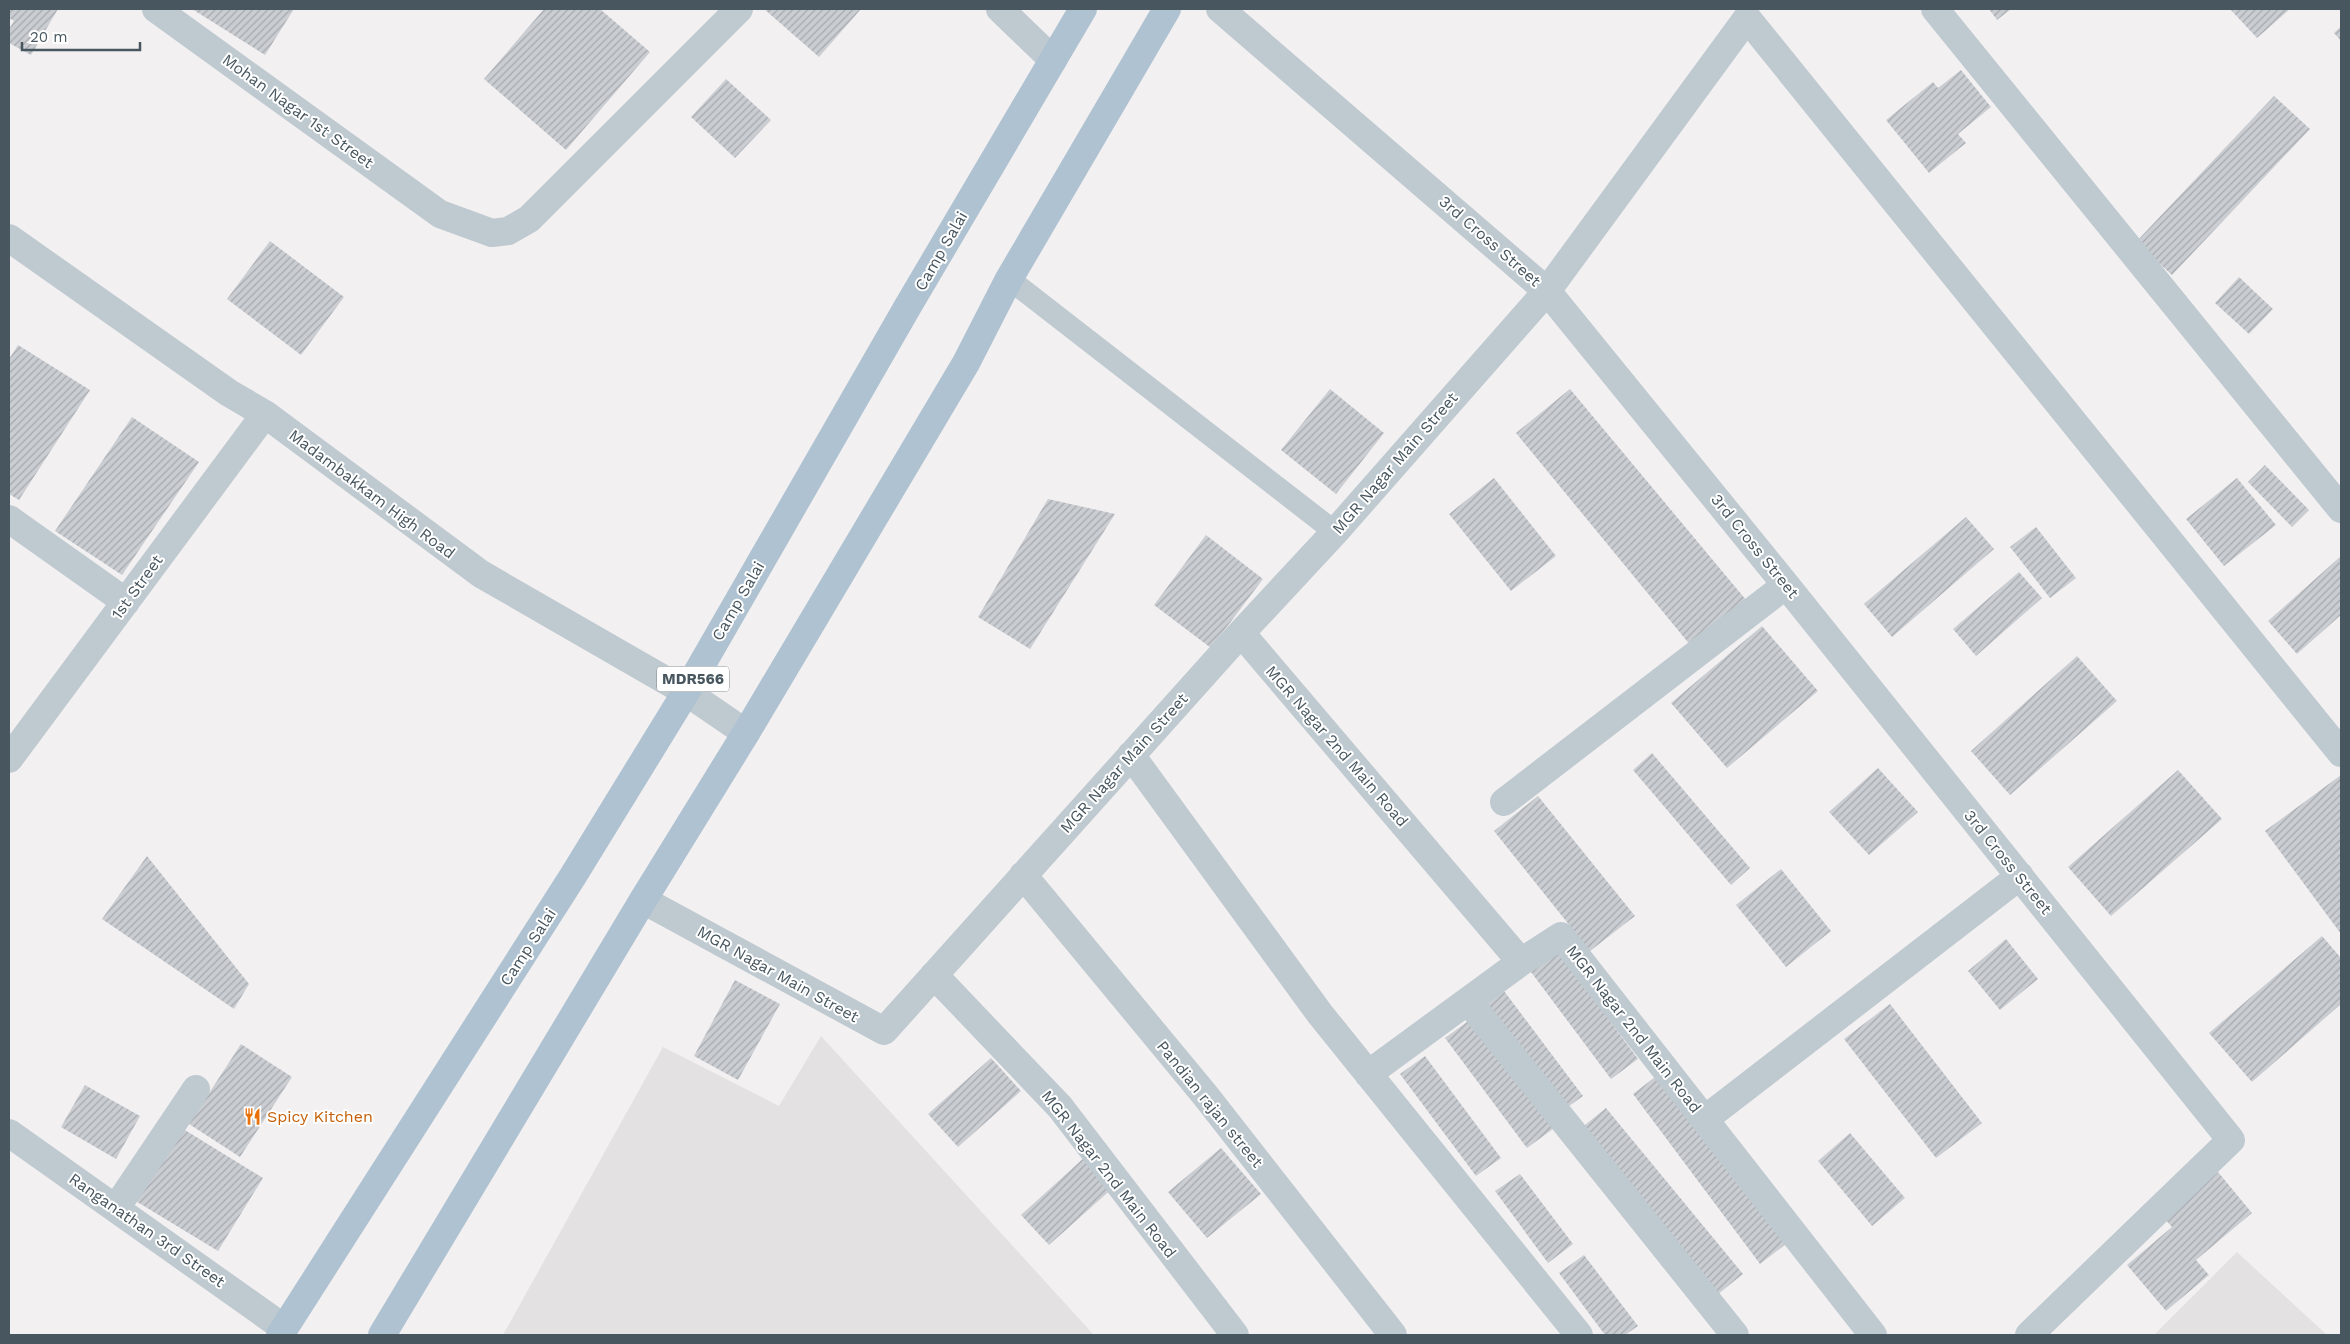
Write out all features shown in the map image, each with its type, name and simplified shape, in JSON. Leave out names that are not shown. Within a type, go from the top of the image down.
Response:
[{"type":"main road","name":"Camp Salai","points":[[282,1332],[574,876],[686,692],[908,306],[1082,9]]},
{"type":"main road","points":[[382,1335],[643,900],[746,733],[966,363],[1009,279],[1167,9]]},
{"type":"street","name":"Mohan Nagar 1st Street","points":[[156,9],[440,214],[492,233],[508,232],[529,219],[739,9]]},
{"type":"street","points":[[1000,9],[1053,60]]},
{"type":"street","name":"3rd Cross Street","points":[[1220,9],[1547,291],[1786,585],[2231,1140],[2029,1335]]},
{"type":"street","points":[[1935,9],[2341,509]]},
{"type":"street","points":[[1750,13],[2341,754]]},
{"type":"street","name":"MGR Nagar Main Street","points":[[643,900],[884,1032],[1241,633],[1335,532],[1547,291],[1750,13]]},
{"type":"street","name":"Madambakkam High Road","points":[[9,238],[229,393],[265,414],[481,574],[686,692],[746,733]]},
{"type":"street","name":"1st Street","points":[[9,759],[265,414]]},
{"type":"street","points":[[9,519],[126,602]]},
{"type":"street","points":[[1504,802],[1786,585]]},
{"type":"street","name":"MGR Nagar 2nd Main Road","points":[[1241,633],[1521,962],[1561,936],[1873,1335]]},
{"type":"street","points":[[1131,755],[1320,1014],[1579,1335]]},
{"type":"street","name":"Pandian rajan street","points":[[1023,875],[1205,1095],[1393,1335]]},
{"type":"street","points":[[1705,1119],[2020,876]]},
{"type":"street","points":[[1368,1074],[1521,962]]},
{"type":"street","name":"MGR Nagar 2nd Main Road","points":[[934,975],[1060,1107],[1235,1335]]},
{"type":"street","points":[[1468,1001],[1736,1335]]},
{"type":"street","points":[[116,1208],[196,1089]]},
{"type":"street","name":"Ranganathan 3rd Street","points":[[9,1133],[116,1208],[282,1332]]},
{"type":"lane","points":[[1009,279],[1335,532]]},
{"type":"shaded area","points":[[821,1036],[1094,1335],[503,1335],[663,1047],[779,1106]]},
{"type":"shaded area","points":[[2237,1252],[2327,1335],[2154,1335]]},
{"type":"building","points":[[9,9],[58,9],[31,55],[9,43],[9,29],[14,21],[9,18]]},
{"type":"building","points":[[192,9],[294,9],[265,55]]},
{"type":"building","points":[[544,9],[600,9],[650,52],[566,150],[484,79]]},
{"type":"building","points":[[764,9],[861,9],[819,57]]},
{"type":"building","points":[[1989,9],[2011,9],[1997,20]]},
{"type":"building","points":[[2230,9],[2290,9],[2257,38]]},
{"type":"building","points":[[2341,26],[2341,41],[2334,33]]},
{"type":"building","points":[[1961,70],[1991,107],[1958,134],[1966,143],[1929,173],[1886,120],[1933,82],[1938,88]]},
{"type":"building","points":[[726,79],[771,120],[735,158],[691,117]]},
{"type":"building","points":[[2274,96],[2310,129],[2172,275],[2136,242]]},
{"type":"building","points":[[270,241],[344,297],[301,355],[227,299]]},
{"type":"building","points":[[2239,277],[2273,309],[2249,334],[2215,303]]},
{"type":"building","points":[[18,345],[90,390],[19,500],[9,494],[9,359]]},
{"type":"building","points":[[1330,389],[1384,433],[1336,494],[1281,450]]},
{"type":"building","points":[[1570,389],[1747,601],[1691,646],[1516,433]]},
{"type":"building","points":[[132,417],[199,462],[122,575],[55,531]]},
{"type":"building","points":[[2265,465],[2309,510],[2292,527],[2248,482]]},
{"type":"building","points":[[1494,478],[1556,556],[1511,591],[1449,514]]},
{"type":"building","points":[[2237,478],[2276,525],[2224,566],[2186,519]]},
{"type":"building","points":[[1048,499],[1115,514],[1030,649],[978,617]]},
{"type":"building","points":[[1966,517],[1994,549],[1892,637],[1864,604]]},
{"type":"building","points":[[2036,527],[2076,578],[2050,598],[2010,547]]},
{"type":"building","points":[[1206,535],[1263,579],[1211,648],[1154,605]]},
{"type":"building","points":[[2341,556],[2341,615],[2297,654],[2268,621]]},
{"type":"building","points":[[2019,572],[2042,598],[1976,656],[1953,629]]},
{"type":"building","points":[[1762,626],[1818,691],[1727,768],[1671,703]]},
{"type":"building","points":[[2077,656],[2117,701],[2010,795],[1971,751]]},
{"type":"building","points":[[1652,753],[1750,868],[1731,885],[1633,770]]},
{"type":"building","points":[[1878,768],[1918,812],[1869,855],[1829,812]]},
{"type":"building","points":[[2178,770],[2222,819],[2111,916],[2068,867]]},
{"type":"building","points":[[2341,775],[2341,934],[2265,831]]},
{"type":"building","points":[[1538,796],[1635,916],[1590,951],[1494,831]]},
{"type":"building","points":[[147,856],[249,984],[234,1009],[102,919]]},
{"type":"building","points":[[1781,869],[1831,931],[1786,967],[1736,905]]},
{"type":"building","points":[[2322,936],[2341,958],[2341,1004],[2252,1082],[2209,1033]]},
{"type":"building","points":[[2006,939],[2038,979],[2000,1010],[1968,971]]},
{"type":"building","points":[[1559,952],[1638,1059],[1611,1079],[1531,972]]},
{"type":"building","points":[[735,980],[780,1004],[738,1080],[694,1056]]},
{"type":"building","points":[[1504,991],[1583,1096],[1565,1109],[1487,1004]]},
{"type":"building","points":[[1890,1004],[1982,1123],[1936,1158],[1844,1039]]},
{"type":"building","points":[[1475,1016],[1557,1126],[1527,1148],[1445,1038]]},
{"type":"building","points":[[241,1044],[292,1077],[240,1157],[189,1124]]},
{"type":"building","points":[[1425,1056],[1501,1158],[1476,1176],[1400,1074]]},
{"type":"building","points":[[991,1058],[1021,1091],[958,1147],[928,1114]]},
{"type":"building","points":[[1659,1074],[1786,1244],[1760,1264],[1633,1094]]},
{"type":"building","points":[[85,1085],[140,1116],[116,1159],[61,1127]]},
{"type":"building","points":[[1606,1108],[1743,1274],[1717,1295],[1580,1129]]},
{"type":"building","points":[[180,1127],[263,1178],[218,1251],[134,1200]]},
{"type":"building","points":[[1850,1133],[1905,1198],[1872,1226],[1818,1161]]},
{"type":"building","points":[[1221,1148],[1261,1194],[1207,1238],[1168,1192]]},
{"type":"building","points":[[1087,1155],[1115,1186],[1049,1245],[1021,1215]]},
{"type":"building","points":[[2218,1172],[2252,1213],[2196,1260],[2209,1275],[2166,1311],[2127,1265],[2172,1227],[2163,1217]]},
{"type":"building","points":[[1520,1174],[1573,1244],[1548,1263],[1495,1191]]},
{"type":"building","points":[[1584,1255],[1638,1326],[1625,1335],[1605,1335],[1559,1273]]},
{"type":"place","name":"Spicy Kitchen","points":[[253,1116]]}]
